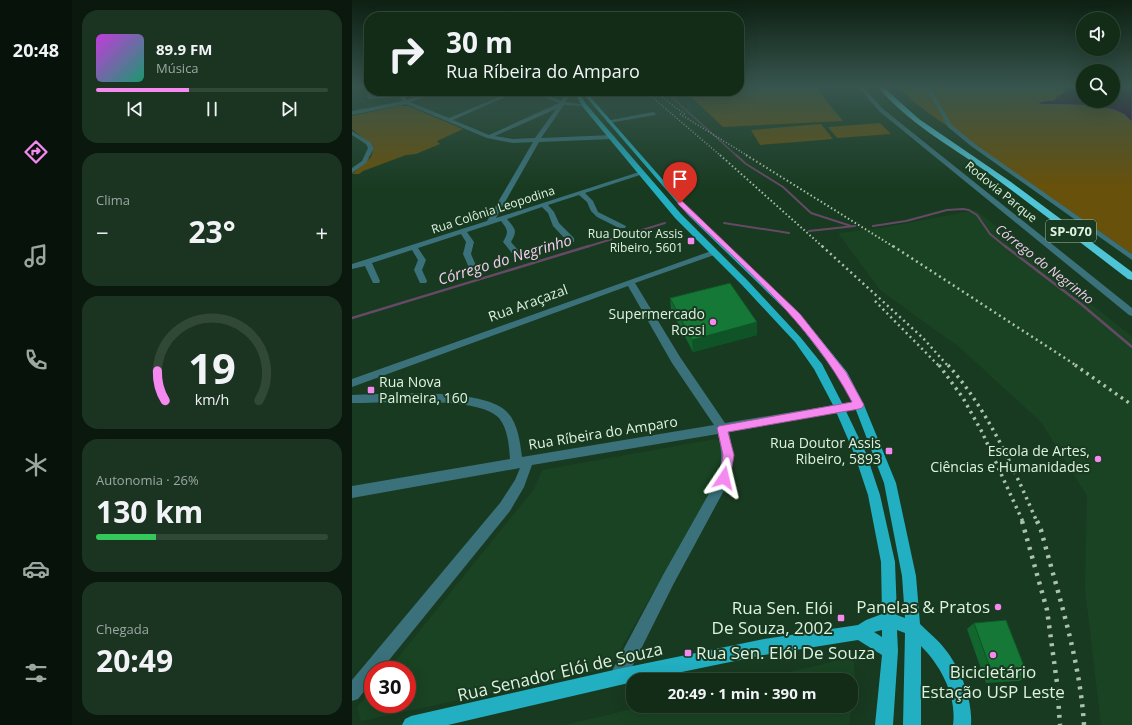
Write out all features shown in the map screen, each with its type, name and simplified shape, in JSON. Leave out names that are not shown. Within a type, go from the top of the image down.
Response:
[{"type":"highway","name":"SP-070","points":[[918,120],[1010,185],[1132,277]]},
{"type":"main road","points":[[597,120],[678,216],[798,340],[818,367],[839,407],[860,453],[874,495],[888,562],[890,651],[884,725]]},
{"type":"main road","points":[[609,121],[690,214],[797,316],[843,375],[859,405],[890,483],[896,506],[909,576],[913,628],[912,725]]},
{"type":"main road","points":[[889,620],[913,628],[934,648],[945,663],[956,685],[963,716],[962,725]]},
{"type":"main road","name":"Rua Senador Elói de Souza","points":[[411,725],[618,677],[764,647],[860,632],[871,625],[889,620]]},
{"type":"main road","points":[[860,632],[890,651]]},
{"type":"street","points":[[449,120],[489,137],[513,141],[612,137]]},
{"type":"street","points":[[489,137],[527,120]]},
{"type":"street","points":[[490,222],[537,140],[551,120]]},
{"type":"street","points":[[609,121],[616,120]]},
{"type":"street","name":"Rodovia Parque","points":[[893,120],[1132,314]]},
{"type":"street","points":[[946,120],[950,126],[973,145],[1132,258]]},
{"type":"street","points":[[352,133],[368,143],[371,148],[364,162],[352,171]]},
{"type":"street","points":[[352,162],[364,162]]},
{"type":"street","name":"Rua Colônia Leopodina","points":[[352,267],[641,173]]},
{"type":"street","points":[[580,193],[591,202],[596,213],[615,221],[622,226]]},
{"type":"street","points":[[544,205],[551,212],[556,224],[571,240]]},
{"type":"street","points":[[503,218],[512,230],[512,234],[507,242],[519,256]]},
{"type":"street","points":[[463,231],[470,242],[467,254],[474,268]]},
{"type":"street","points":[[414,247],[422,260],[418,270],[423,281]]},
{"type":"street","name":"Rua Araçazal","points":[[352,383],[714,252]]},
{"type":"street","points":[[367,262],[376,281]]},
{"type":"street","points":[[618,677],[668,580],[722,483],[726,471],[728,455],[722,428],[676,360],[630,282]]},
{"type":"street","points":[[352,399],[448,399],[472,401],[484,404],[501,414],[509,424],[522,462],[520,483],[505,507],[354,693]]},
{"type":"street","name":"Rua Ríbeira do Amparo","points":[[352,492],[839,407],[859,405]]},
{"type":"shaded area","points":[[352,120],[441,120],[463,129],[437,141],[440,144],[416,154],[406,155],[363,171],[359,174],[352,174],[371,157],[374,147],[352,129]]},
{"type":"shaded area","points":[[715,120],[843,121],[723,127]]},
{"type":"shaded area","points":[[938,120],[1132,120],[1132,254]]},
{"type":"shaded area","points":[[880,123],[891,134],[837,138],[828,127]]},
{"type":"shaded area","points":[[821,124],[833,139],[760,145],[751,130]]},
{"type":"shaded area","name":"Escola de Artes, Ciências e Humanidades","points":[[976,210],[1132,337],[1132,725],[1101,725],[1085,589],[1087,496],[1041,422],[959,347],[880,290],[838,233],[881,228]]},
{"type":"shaded area","points":[[715,439],[721,442],[722,454],[717,480],[610,668],[416,709],[416,661],[395,661],[534,489],[542,470]]},
{"type":"shaded area","points":[[853,657],[855,673],[784,673]]},
{"type":"shaded area","points":[[364,699],[364,713],[399,713],[361,721],[357,707]]},
{"type":"shaded area","points":[[626,710],[626,713],[851,713],[849,725],[564,725]]},
{"type":"building","name":"Supermercado Rossi","points":[[730,283],[757,322],[692,340],[670,298]]},
{"type":"building","name":"Bicicletário Estação USP Leste","points":[[1006,620],[1028,676],[994,679],[974,623]]},
{"type":"waterway","points":[[697,120],[737,156]]},
{"type":"waterway","points":[[736,155],[746,164],[783,187],[811,213],[851,226]]},
{"type":"waterway","name":"Córrego do Negrinho","points":[[873,226],[906,221],[947,210],[963,209],[969,210],[977,215],[990,234],[1006,247]]},
{"type":"waterway","name":"Córrego do Negrinho","points":[[586,247],[665,223]]},
{"type":"waterway","name":"Córrego do Negrinho","points":[[724,223],[789,233]]},
{"type":"waterway","name":"Córrego do Negrinho","points":[[809,231],[855,226]]},
{"type":"waterway","name":"Córrego do Negrinho","points":[[352,318],[589,246]]},
{"type":"waterway","name":"Córrego do Negrinho","points":[[1005,246],[1081,304],[1132,347]]},
{"type":"railway","points":[[679,120],[721,156]]},
{"type":"railway","points":[[689,120],[748,156]]},
{"type":"railway","points":[[720,155],[823,247]]},
{"type":"railway","points":[[746,155],[894,247]]},
{"type":"railway","points":[[822,246],[923,338],[948,366]]},
{"type":"railway","points":[[893,246],[1077,366]]},
{"type":"railway","points":[[875,301],[939,366]]},
{"type":"railway","points":[[939,365],[963,398],[982,432],[1023,522]]},
{"type":"railway","points":[[948,365],[962,382],[987,420],[1009,460],[1037,522]]},
{"type":"railway","points":[[1075,365],[1132,405]]},
{"type":"railway","points":[[1022,521],[1047,610],[1057,683],[1060,725]]},
{"type":"railway","points":[[1037,521],[1041,530],[1061,602],[1073,651],[1082,700],[1084,725]]},
{"type":"place","name":"Rua Doutor Assis Ribeiro, 5601","points":[[691,241]]},
{"type":"place","name":"Supermercado Rossi","points":[[713,322]]},
{"type":"place","name":"Rua Nova Palmeira, 160","points":[[371,390]]},
{"type":"place","name":"Rua Doutor Assis Ribeiro, 5893","points":[[889,451]]},
{"type":"place","name":"Escola de Artes, Ciências e Humanidades","points":[[1098,459]]},
{"type":"place","name":"Panelas & Pratos","points":[[998,607]]},
{"type":"place","name":"Rua Sen. Elói De Souza, 2002","points":[[841,618]]},
{"type":"place","name":"Rua Sen. Elói De Souza","points":[[688,653]]},
{"type":"place","name":"Bicicletário Estação USP Leste","points":[[993,655]]},
{"type":"route","points":[[680,203],[797,316],[826,351],[843,375],[859,405],[839,407],[722,428],[726,440],[728,455],[724,478]]}]
